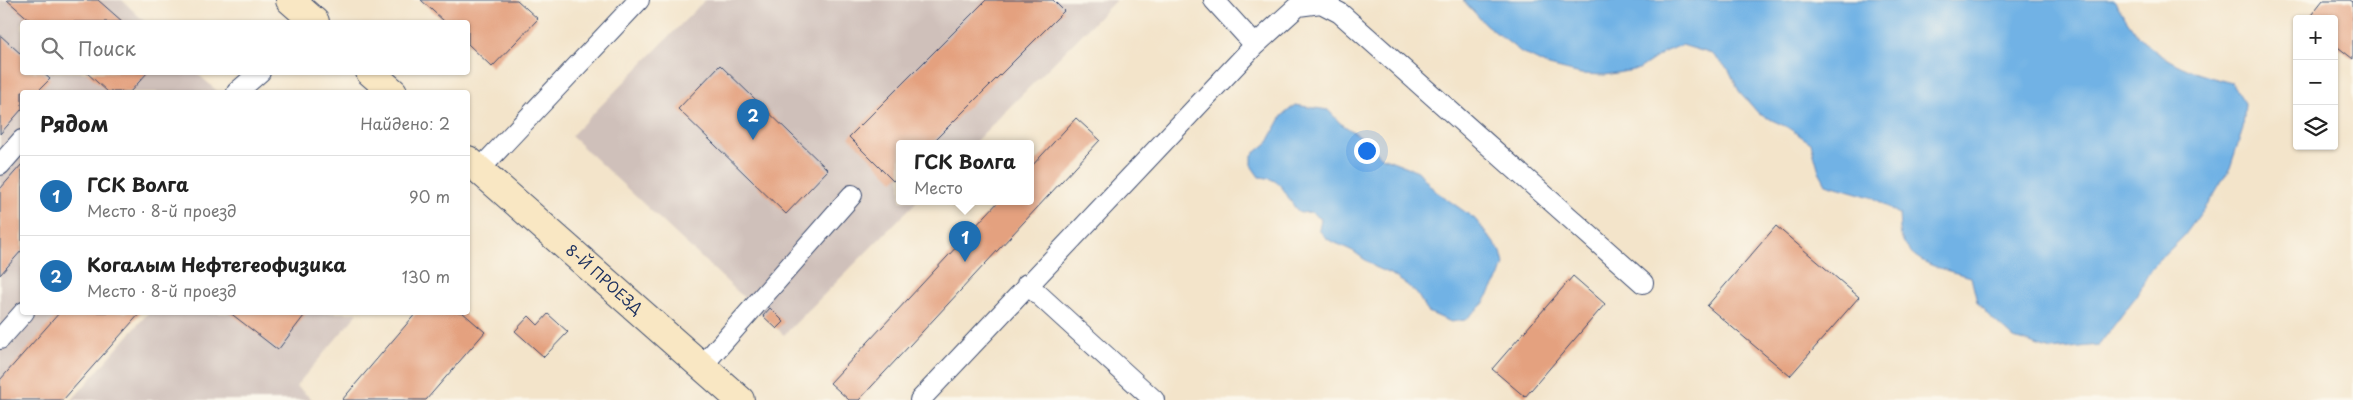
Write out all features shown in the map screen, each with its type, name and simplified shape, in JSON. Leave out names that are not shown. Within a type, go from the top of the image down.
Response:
[{"type":"street","points":[[290,0],[312,20]]},
{"type":"street","points":[[373,75],[391,90]]},
{"type":"street","name":"8-Й ПРОЕЗД","points":[[473,165],[740,400]]},
{"type":"lane","points":[[473,165],[639,0]]},
{"type":"lane","points":[[1214,0],[1255,46]]},
{"type":"lane","points":[[920,400],[1255,46],[1298,6],[1321,3],[1340,13],[1643,283]]},
{"type":"lane","points":[[239,90],[257,75]]},
{"type":"lane","points":[[0,165],[20,142]]},
{"type":"lane","points":[[702,366],[852,195]]},
{"type":"lane","points":[[1028,284],[1154,400]]},
{"type":"lane","points":[[0,339],[21,315]]},
{"type":"shaded area","points":[[0,0],[122,0],[143,20],[20,20],[20,75],[199,75],[216,90],[20,90],[20,315],[136,315],[0,400]]},
{"type":"shaded area","points":[[705,0],[1116,0],[977,140],[896,140],[896,205],[913,205],[784,335],[571,136]]},
{"type":"shaded area","points":[[146,315],[356,315],[296,386],[313,400],[72,400]]},
{"type":"water","points":[[1463,0],[2114,0],[2135,32],[2159,54],[2194,72],[2232,83],[2245,103],[2243,128],[2230,168],[2214,195],[2184,236],[2152,267],[2134,299],[2099,345],[2051,350],[2014,338],[1987,314],[1977,302],[1971,277],[1942,269],[1915,256],[1908,249],[1902,238],[1899,214],[1874,198],[1826,184],[1819,171],[1811,143],[1787,127],[1759,114],[1739,91],[1729,70],[1712,54],[1682,45],[1666,51],[1639,69],[1605,75],[1581,74],[1549,66],[1521,52],[1485,24]]},
{"type":"water","points":[[1295,105],[1328,110],[1340,123],[1363,138],[1382,157],[1418,171],[1434,190],[1475,219],[1501,252],[1504,264],[1500,276],[1483,304],[1465,320],[1451,322],[1428,312],[1417,294],[1407,285],[1391,274],[1375,267],[1353,251],[1327,239],[1319,230],[1321,219],[1311,212],[1300,213],[1280,185],[1268,178],[1259,177],[1252,167],[1252,155],[1268,142],[1282,116]]},
{"type":"building","points":[[7,0],[98,0],[121,20],[30,20]]},
{"type":"building","points":[[421,0],[517,0],[538,19],[492,67],[470,46],[470,20],[443,20]]},
{"type":"building","points":[[986,0],[1053,0],[1064,11],[935,140],[896,140],[896,178],[893,181],[849,137]]},
{"type":"building","points":[[2323,0],[2350,0],[2353,2],[2353,59],[2338,47],[2338,15],[2311,15]]},
{"type":"building","points":[[0,35],[20,53],[20,75],[45,75],[50,79],[39,90],[20,90],[20,111],[0,134]]},
{"type":"building","points":[[720,65],[828,170],[786,214],[678,109]]},
{"type":"building","points":[[89,75],[145,75],[132,90],[106,90]]},
{"type":"building","points":[[1076,118],[1100,140],[859,400],[849,400],[830,383],[995,205],[1034,205],[1034,164]]},
{"type":"building","points":[[20,166],[20,252],[0,275],[0,189]]},
{"type":"building","points":[[1776,226],[1859,297],[1790,376],[1707,306]]},
{"type":"building","points":[[1573,276],[1605,304],[1525,397],[1492,369]]},
{"type":"building","points":[[770,308],[784,322],[777,329],[763,316]]},
{"type":"building","points":[[548,314],[568,332],[544,357],[515,331],[529,316],[538,325]]},
{"type":"building","points":[[57,315],[138,315],[63,400],[0,400],[0,380]]},
{"type":"building","points":[[233,315],[305,315],[278,350]]},
{"type":"building","points":[[414,315],[465,315],[485,332],[426,400],[342,400]]},
{"type":"place","name":"Когалым Нефтегеофизика","points":[[753,140]]},
{"type":"place","name":"ГСК Волга","points":[[965,262]]}]
